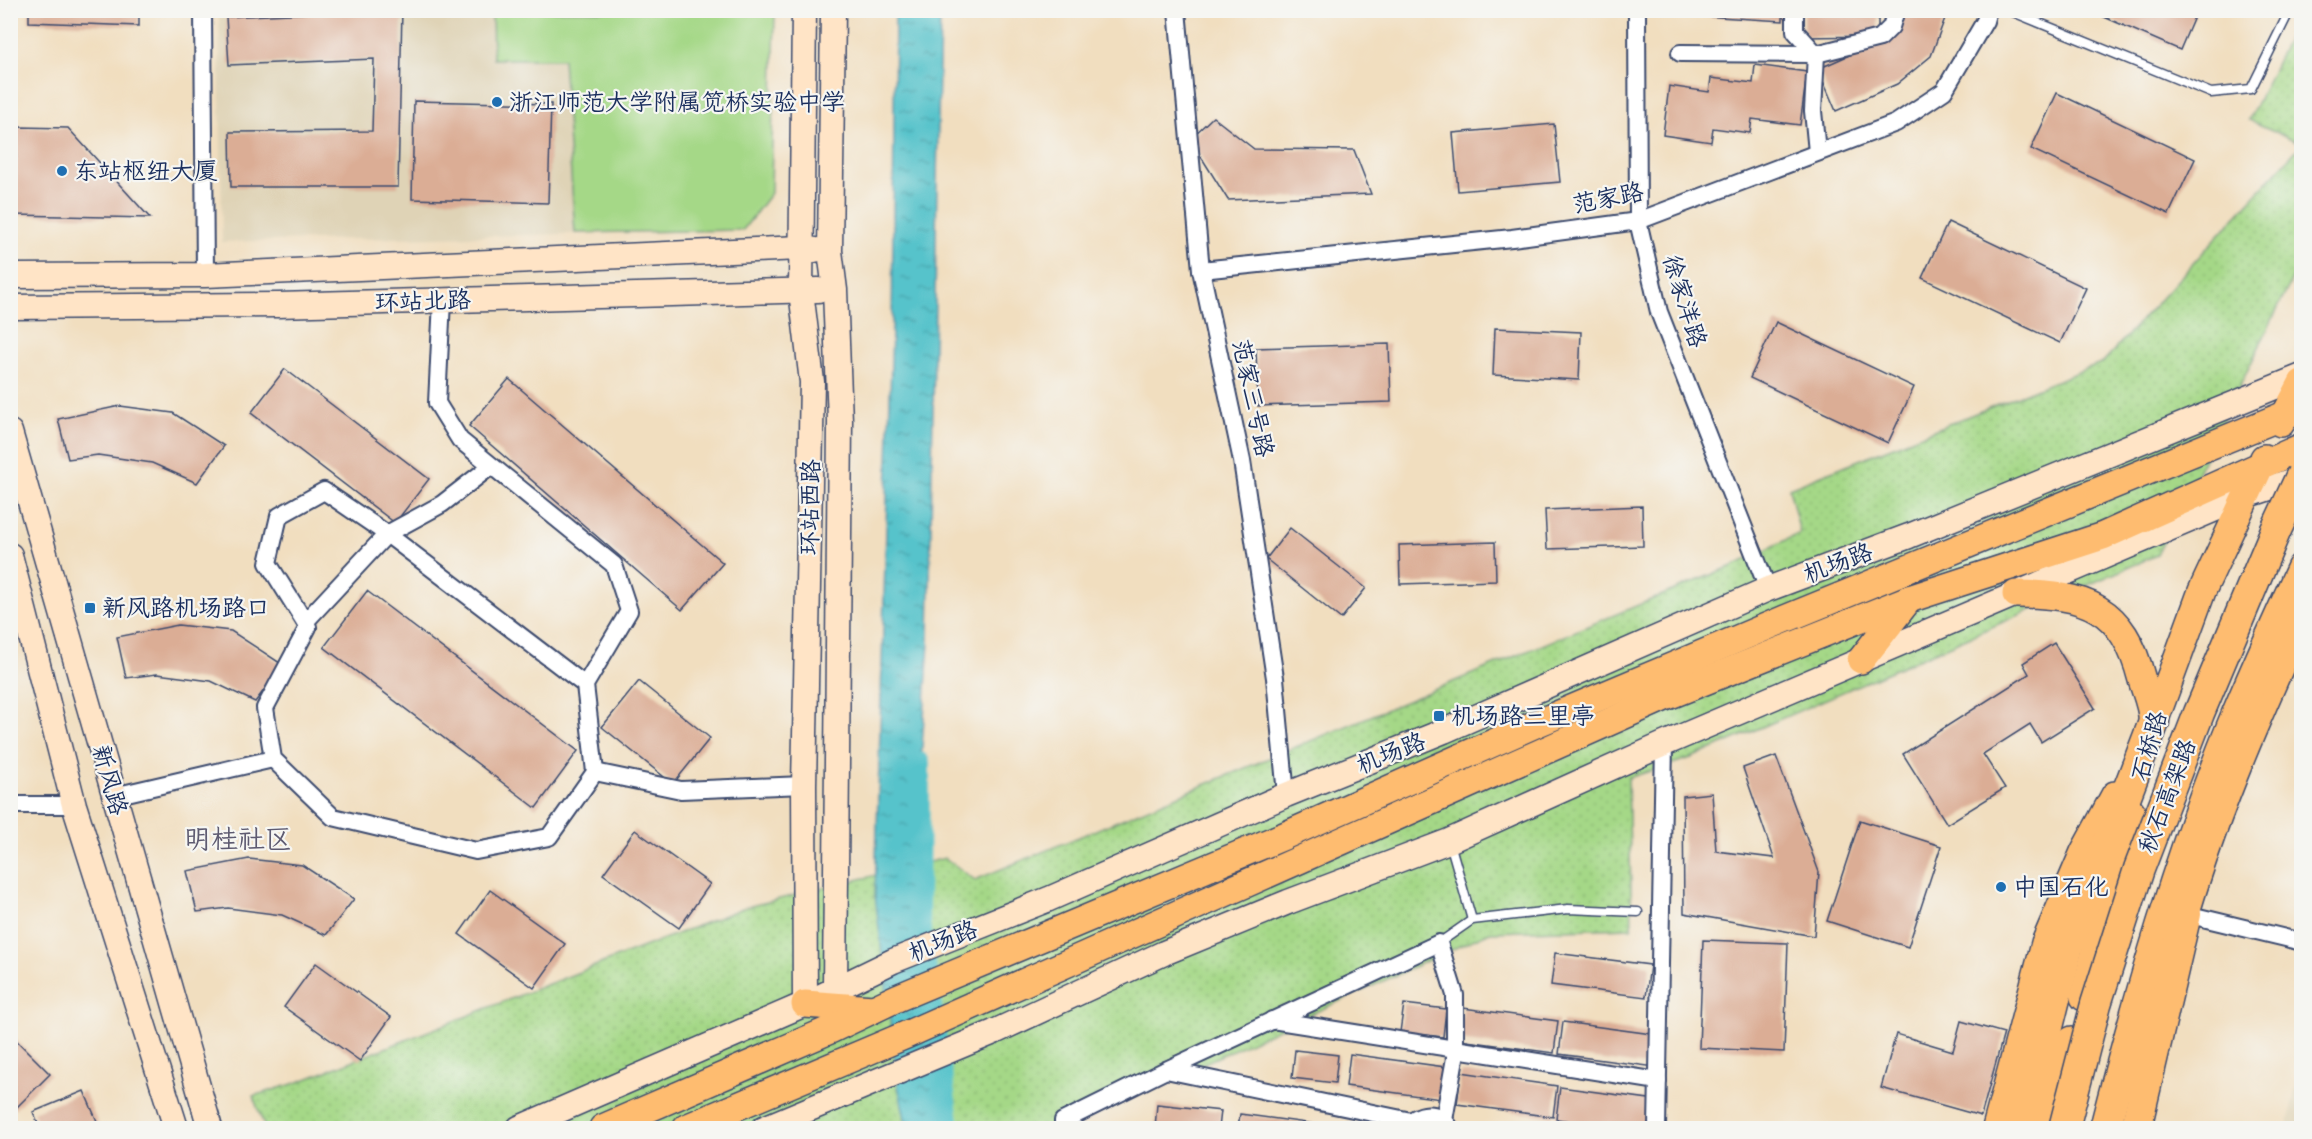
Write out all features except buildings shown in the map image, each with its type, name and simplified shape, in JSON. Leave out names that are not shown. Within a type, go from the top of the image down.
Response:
[{"type":"highway","name":"秋石高架路","points":[[2064,1128],[2096,1004],[2139,868],[2199,713],[2301,476]]},
{"type":"highway","name":"秋石高架路","points":[[2105,1128],[2135,1010],[2176,881],[2232,726],[2301,568]]},
{"type":"highway","points":[[2023,1128],[2068,946],[2154,722]]},
{"type":"highway","points":[[2136,1128],[2186,914]]},
{"type":"main road","name":"环站西路","points":[[804,10],[801,291],[812,382],[804,785],[805,1004]]},
{"type":"main road","name":"环站西路","points":[[833,10],[830,251],[835,290],[840,421],[835,988]]},
{"type":"main road","name":"环站北路","points":[[10,276],[205,275],[801,248],[830,251]]},
{"type":"main road","name":"环站北路","points":[[10,307],[278,305],[835,290]]},
{"type":"main road","name":"机场路","points":[[519,1128],[805,1004],[893,962],[1049,899],[1286,795],[1444,731],[1768,589],[1909,536],[2301,376]]},
{"type":"main road","name":"石桥路","points":[[2047,1128],[2093,964],[2154,722],[2202,591],[2261,464],[2294,412],[2301,383]]},
{"type":"main road","name":"机场路","points":[[603,1128],[885,1004],[1284,836],[1538,723],[1742,637],[2294,412]]},
{"type":"main road","name":"新风路","points":[[10,432],[210,1128]]},
{"type":"main road","points":[[686,1128],[906,1035],[1665,697],[1909,599],[2103,536],[2301,447]]},
{"type":"main road","points":[[764,1128],[994,1032],[1174,948],[1449,841],[1664,744],[2246,496],[2301,476]]},
{"type":"main road","name":"新风路","points":[[10,555],[74,805],[176,1128]]},
{"type":"main road","points":[[1996,1128],[2045,943],[2084,852],[2154,722],[2131,646],[2111,617],[2081,600],[2050,594],[2016,594]]},
{"type":"main road","points":[[1862,660],[1909,599]]},
{"type":"main road","points":[[2126,1128],[2186,914],[2212,833],[2272,683],[2301,618]]},
{"type":"main road","points":[[805,1004],[885,1004]]},
{"type":"street","points":[[204,10],[205,275]]},
{"type":"street","name":"范家三号路","points":[[1177,10],[1201,270],[1242,461],[1275,678],[1286,795]]},
{"type":"street","name":"徐家洋路","points":[[1637,10],[1638,221],[1659,312],[1768,589]]},
{"type":"street","points":[[1795,10],[1794,31],[1816,54],[1812,111],[1817,152]]},
{"type":"street","points":[[1680,52],[1816,54],[1880,38],[1891,27],[1896,10]]},
{"type":"street","name":"范家路","points":[[1201,270],[1512,238],[1638,221],[1896,123],[1944,91],[1985,21],[1988,10]]},
{"type":"street","points":[[442,300],[437,403],[460,440],[614,565],[629,611],[585,685],[595,772],[549,837],[476,851],[333,817],[273,759],[265,708],[308,627],[268,563],[279,516],[324,491],[387,534],[585,685]]},
{"type":"street","points":[[305,622],[387,534],[442,504],[491,466]]},
{"type":"street","points":[[1658,1128],[1664,744]]},
{"type":"street","points":[[114,796],[273,759]]},
{"type":"street","points":[[595,772],[681,790],[804,785]]},
{"type":"street","points":[[10,805],[74,805]]},
{"type":"street","points":[[2186,914],[2301,942]]},
{"type":"street","points":[[1063,1128],[1063,1121],[1166,1070],[1438,943],[1455,995],[1455,1049],[1447,1124],[1434,1115],[1426,1114],[1409,1125],[1166,1070]]},
{"type":"street","points":[[1272,1020],[1658,1081]]},
{"type":"lane","points":[[2008,10],[2211,93],[2251,89],[2290,10]]},
{"type":"lane","points":[[1449,841],[1472,920]]},
{"type":"lane","points":[[1438,943],[1472,920],[1568,909],[1638,912]]},
{"type":"shaded area","name":"浙江师范大学附属笕桥实验中学","points":[[219,11],[775,11],[771,193],[743,230],[222,242]]},
{"type":"shaded area","points":[[2301,1062],[2301,1128],[2287,1128]]},
{"type":"green space","points":[[492,11],[775,11],[771,193],[743,230],[575,233],[563,59],[493,59]]},
{"type":"green space","points":[[2296,21],[2302,23],[2301,143],[2249,120]]},
{"type":"green space","points":[[2301,145],[2301,261],[2157,555],[1691,758],[1628,778],[1632,928],[1490,932],[1074,1123],[1074,1128],[864,1128],[863,1123],[849,1128],[265,1128],[253,1096],[296,1083],[743,908],[945,858],[975,880],[1735,565],[1800,533],[1789,488],[2103,362]]},
{"type":"water","points":[[895,11],[940,11],[929,643],[910,926],[950,1128],[907,1128],[898,1086],[875,895],[892,330]]},
{"type":"waterway","points":[[919,763],[918,915],[949,1128]]},
{"type":"place","name":"浙江师范大学附属笕桥实验中学","points":[[497,102]]},
{"type":"place","name":"东站枢纽大厦","points":[[62,171]]},
{"type":"place","name":"新风路机场路口","points":[[90,608]]},
{"type":"place","name":"机场路三里亭","points":[[1439,716]]},
{"type":"place","name":"中国石化","points":[[2001,887]]},
{"type":"district","name":"明桂社区","points":[[238,839]]}]
